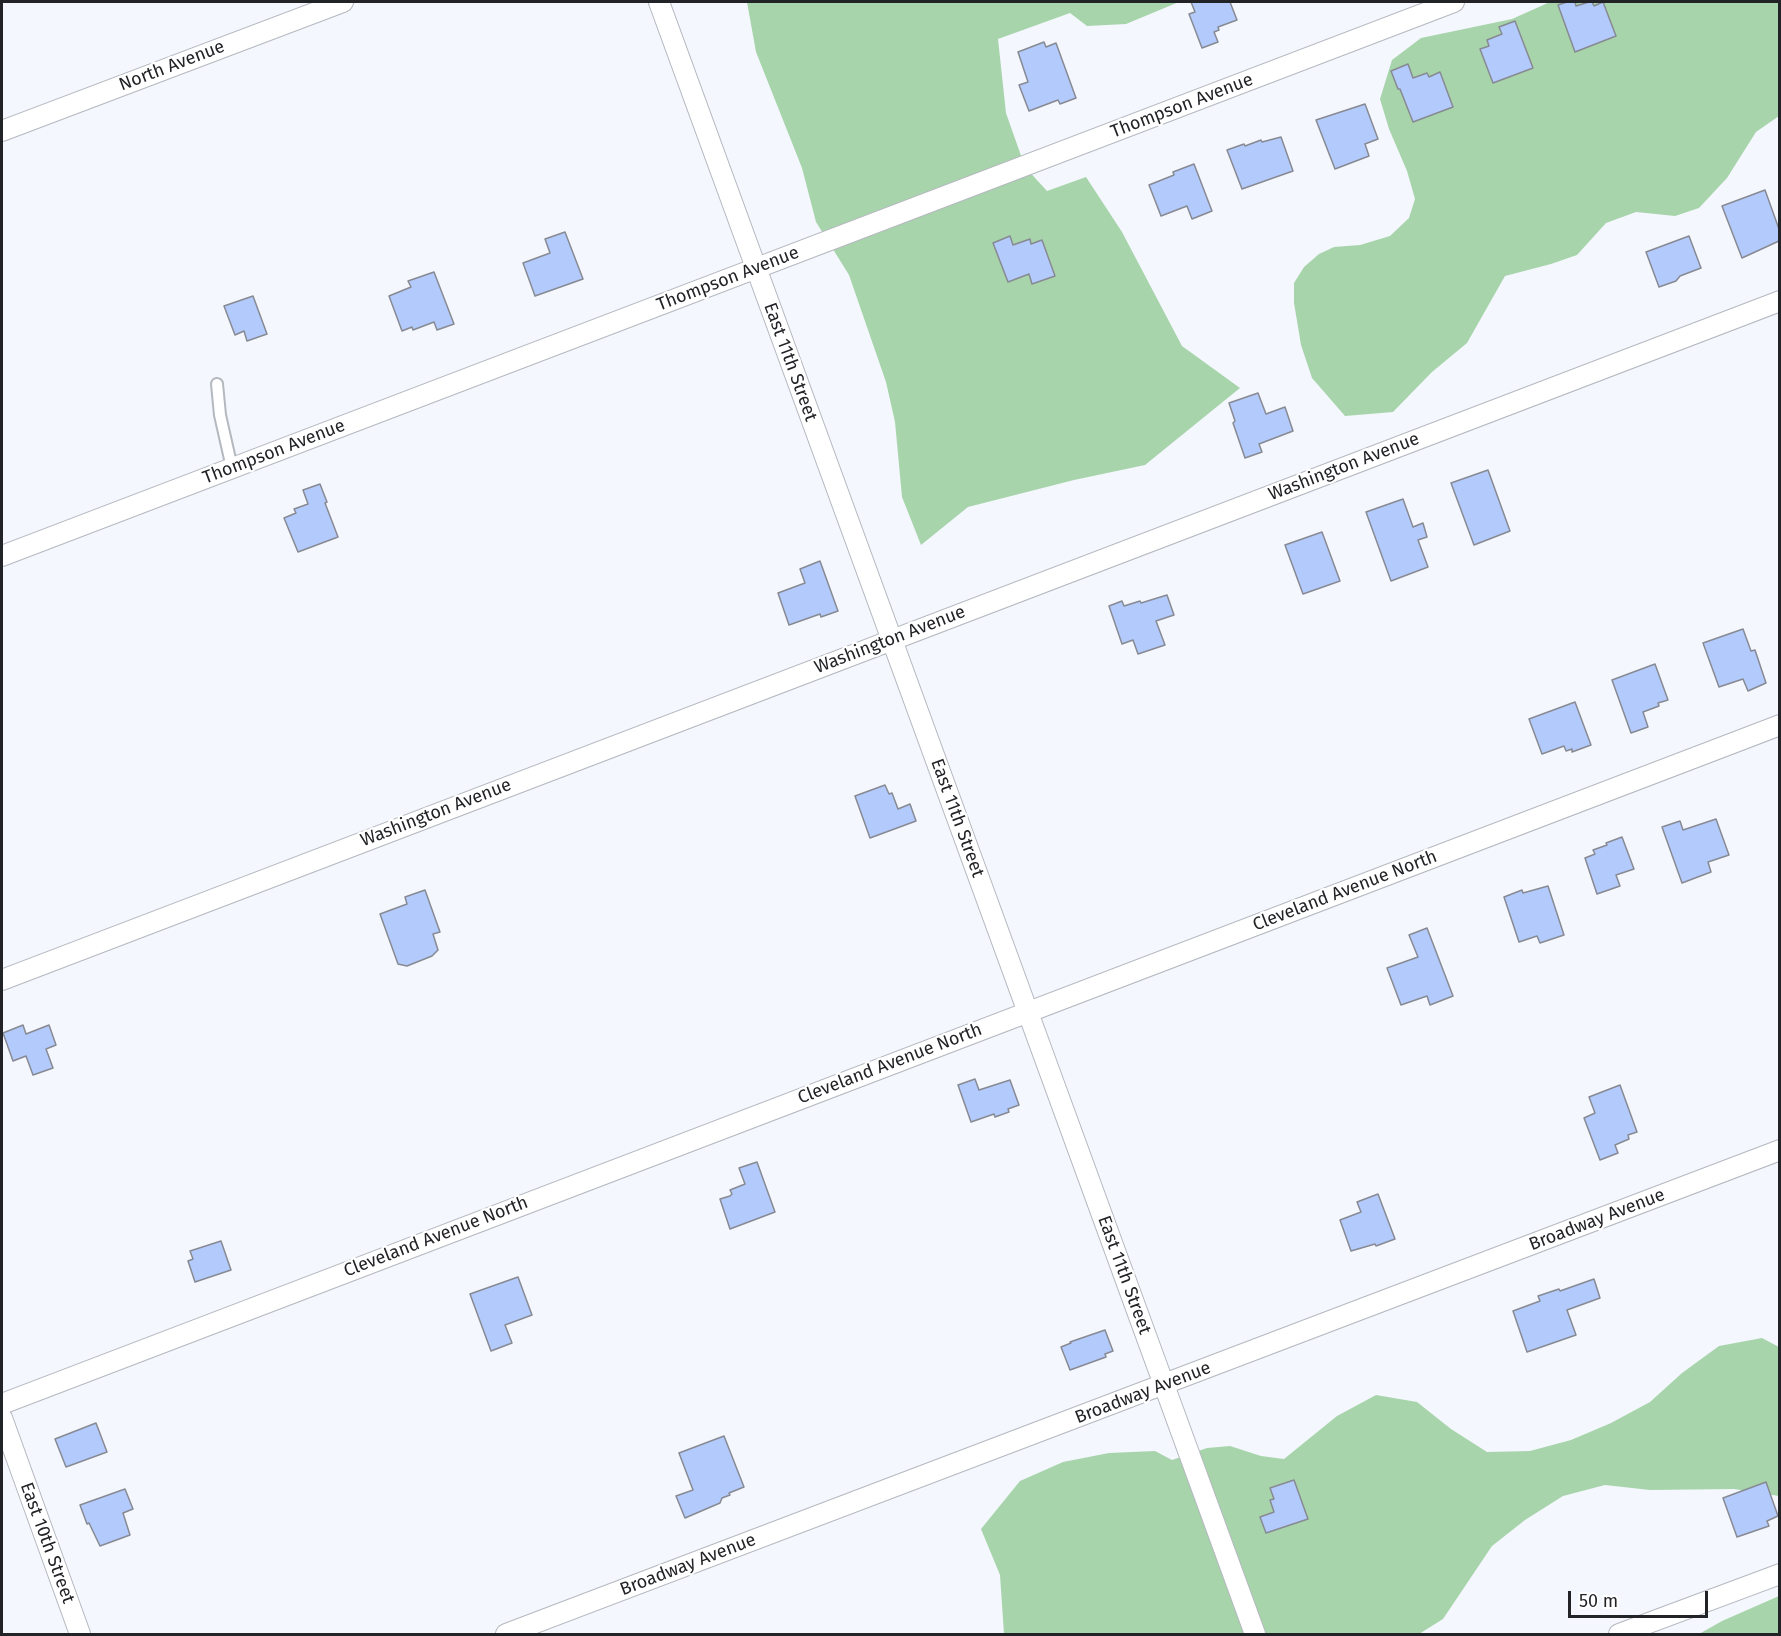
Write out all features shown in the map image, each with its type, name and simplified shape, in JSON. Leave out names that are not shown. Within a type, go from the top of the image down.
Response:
[{"type":"street","name":"North Avenue","points":[[2,131],[343,2]]},
{"type":"street","name":"East 11th Street","points":[[659,2],[1255,1635]]},
{"type":"street","name":"Thompson Avenue","points":[[2,556],[1454,2]]},
{"type":"street","name":"Washington Avenue","points":[[2,980],[1779,301]]},
{"type":"street","name":"Cleveland Avenue North","points":[[2,1404],[1779,725]]},
{"type":"street","name":"Broadway Avenue","points":[[506,1635],[1779,1150]]},
{"type":"street","name":"East 10th Street","points":[[2,1418],[80,1635]]},
{"type":"street","points":[[1619,1635],[1779,1574]]},
{"type":"lane","points":[[217,384],[220,415],[232,468]]},
{"type":"green space","points":[[747,2],[1179,2],[1126,24],[1087,26],[1070,13],[998,39],[1006,113],[1025,167],[1047,191],[1086,177],[1122,232],[1182,346],[1240,388],[1145,465],[968,507],[921,545],[902,497],[895,422],[886,382],[849,275],[816,222],[802,168],[756,52]]},
{"type":"green space","points":[[1550,2],[1779,2],[1779,116],[1756,132],[1727,178],[1699,208],[1675,216],[1636,212],[1606,223],[1577,255],[1505,276],[1467,343],[1432,372],[1393,412],[1345,416],[1312,378],[1301,345],[1294,303],[1294,283],[1304,267],[1319,254],[1334,247],[1360,245],[1390,236],[1409,218],[1415,199],[1380,99],[1392,60],[1421,38],[1512,19]]},
{"type":"green space","points":[[1762,1338],[1779,1347],[1779,1496],[1734,1489],[1650,1490],[1605,1485],[1563,1496],[1525,1520],[1492,1546],[1443,1619],[1419,1634],[1004,1634],[1000,1575],[981,1529],[1020,1481],[1063,1462],[1109,1453],[1155,1451],[1172,1460],[1207,1448],[1230,1446],[1261,1456],[1284,1459],[1337,1416],[1376,1395],[1417,1402],[1451,1429],[1487,1452],[1530,1451],[1571,1440],[1611,1423],[1650,1402],[1682,1373],[1719,1346]]},
{"type":"green space","points":[[1779,1596],[1779,1634],[1699,1634],[1722,1621]]},
{"type":"building","points":[[1191,2],[1230,2],[1237,20],[1218,27],[1219,30],[1214,32],[1218,42],[1202,48],[1189,14],[1195,12]]},
{"type":"building","points":[[1575,2],[1576,6],[1592,2],[1594,6],[1603,2],[1616,36],[1575,52],[1558,5]]},
{"type":"building","points":[[1515,21],[1533,68],[1493,83],[1480,49],[1489,46],[1487,40],[1502,34],[1499,27]]},
{"type":"building","points":[[1044,42],[1046,47],[1056,43],[1076,98],[1060,104],[1058,100],[1029,111],[1019,85],[1028,82],[1018,52]]},
{"type":"building","points":[[1408,64],[1413,78],[1427,73],[1429,77],[1440,72],[1453,107],[1413,122],[1391,71]]},
{"type":"building","points":[[1365,104],[1378,139],[1365,144],[1369,156],[1335,169],[1316,120]]},
{"type":"building","points":[[1281,137],[1293,171],[1242,189],[1227,150],[1244,144],[1245,146],[1261,140],[1262,142]]},
{"type":"building","points":[[1194,164],[1212,211],[1192,219],[1187,206],[1161,216],[1149,185]]},
{"type":"building","points":[[1765,190],[1779,229],[1779,241],[1742,258],[1722,206]]},
{"type":"building","points":[[565,232],[583,279],[535,296],[523,263],[550,253],[545,239]]},
{"type":"building","points":[[1010,236],[1013,245],[1030,239],[1031,244],[1042,240],[1055,276],[1032,284],[1029,274],[1008,282],[993,243]]},
{"type":"building","points":[[1689,236],[1701,268],[1659,287],[1646,252]]},
{"type":"building","points":[[434,272],[454,324],[437,330],[434,322],[413,330],[412,327],[402,331],[389,296],[411,287],[408,281]]},
{"type":"building","points":[[253,296],[267,334],[247,341],[244,331],[235,335],[224,306]]},
{"type":"building","points":[[1258,393],[1266,414],[1285,407],[1293,431],[1259,444],[1262,452],[1245,458],[1229,403]]},
{"type":"building","points":[[1488,470],[1510,531],[1474,545],[1451,483]]},
{"type":"building","points":[[320,484],[338,537],[298,552],[284,518],[296,513],[294,509],[308,504],[303,490]]},
{"type":"building","points":[[1403,499],[1413,527],[1423,523],[1427,537],[1418,540],[1428,567],[1391,581],[1366,512]]},
{"type":"building","points":[[1322,532],[1340,581],[1303,594],[1285,545]]},
{"type":"building","points":[[820,561],[838,611],[821,617],[820,614],[789,625],[778,593],[805,583],[800,569]]},
{"type":"building","points":[[1167,595],[1174,615],[1156,621],[1165,645],[1138,654],[1133,640],[1122,644],[1109,606],[1122,601],[1124,606],[1140,601],[1141,603]]},
{"type":"building","points":[[1743,629],[1751,651],[1755,650],[1766,683],[1748,691],[1743,679],[1719,687],[1703,643]]},
{"type":"building","points":[[1655,664],[1668,700],[1643,712],[1648,727],[1631,733],[1612,680]]},
{"type":"building","points":[[1575,702],[1591,745],[1572,752],[1572,749],[1566,751],[1564,746],[1542,754],[1529,719]]},
{"type":"building","points":[[885,785],[889,794],[892,793],[898,809],[910,804],[916,821],[870,838],[855,796]]},
{"type":"building","points":[[1716,819],[1729,855],[1708,862],[1711,872],[1682,883],[1662,827],[1680,821],[1683,830]]},
{"type":"building","points":[[1622,837],[1634,869],[1616,875],[1620,886],[1597,894],[1585,858],[1595,854],[1593,850]]},
{"type":"building","points":[[1548,886],[1564,935],[1540,943],[1537,936],[1519,942],[1504,897],[1522,890],[1523,893]]},
{"type":"building","points":[[425,890],[440,932],[433,934],[438,950],[432,956],[407,966],[398,964],[380,914],[407,904],[405,897]]},
{"type":"building","points":[[1427,928],[1453,996],[1430,1005],[1427,996],[1401,1005],[1387,968],[1418,957],[1409,935]]},
{"type":"building","points":[[23,1025],[26,1034],[49,1025],[56,1045],[46,1049],[53,1068],[33,1075],[26,1056],[13,1061],[3,1033]]},
{"type":"building","points":[[975,1079],[979,1090],[1010,1080],[1019,1105],[995,1117],[994,1114],[971,1122],[958,1085]]},
{"type":"building","points":[[1620,1085],[1637,1132],[1628,1135],[1629,1139],[1615,1145],[1618,1153],[1600,1160],[1584,1118],[1595,1113],[1589,1097]]},
{"type":"building","points":[[757,1162],[775,1212],[730,1229],[720,1199],[730,1196],[732,1194],[730,1190],[745,1184],[739,1168]]},
{"type":"building","points":[[1378,1194],[1395,1239],[1351,1251],[1340,1220],[1361,1212],[1357,1202]]},
{"type":"building","points":[[221,1241],[231,1270],[195,1282],[188,1261],[193,1259],[190,1251]]},
{"type":"building","points":[[518,1277],[532,1315],[505,1325],[512,1343],[491,1351],[470,1294]]},
{"type":"building","points":[[1594,1279],[1600,1298],[1567,1310],[1576,1335],[1527,1352],[1513,1311],[1540,1301],[1538,1296]]},
{"type":"building","points":[[1105,1330],[1113,1351],[1105,1354],[1106,1357],[1070,1370],[1061,1347]]},
{"type":"building","points":[[96,1423],[107,1452],[66,1467],[55,1439]]},
{"type":"building","points":[[724,1436],[744,1487],[729,1493],[730,1495],[722,1498],[720,1503],[685,1518],[676,1496],[693,1490],[679,1453]]},
{"type":"building","points":[[1294,1480],[1308,1519],[1266,1533],[1260,1517],[1274,1512],[1270,1500],[1274,1499],[1270,1488]]},
{"type":"building","points":[[1766,1482],[1778,1516],[1767,1521],[1769,1526],[1737,1537],[1723,1498]]},
{"type":"building","points":[[125,1489],[133,1509],[123,1513],[130,1535],[100,1546],[89,1523],[87,1524],[80,1505]]}]
